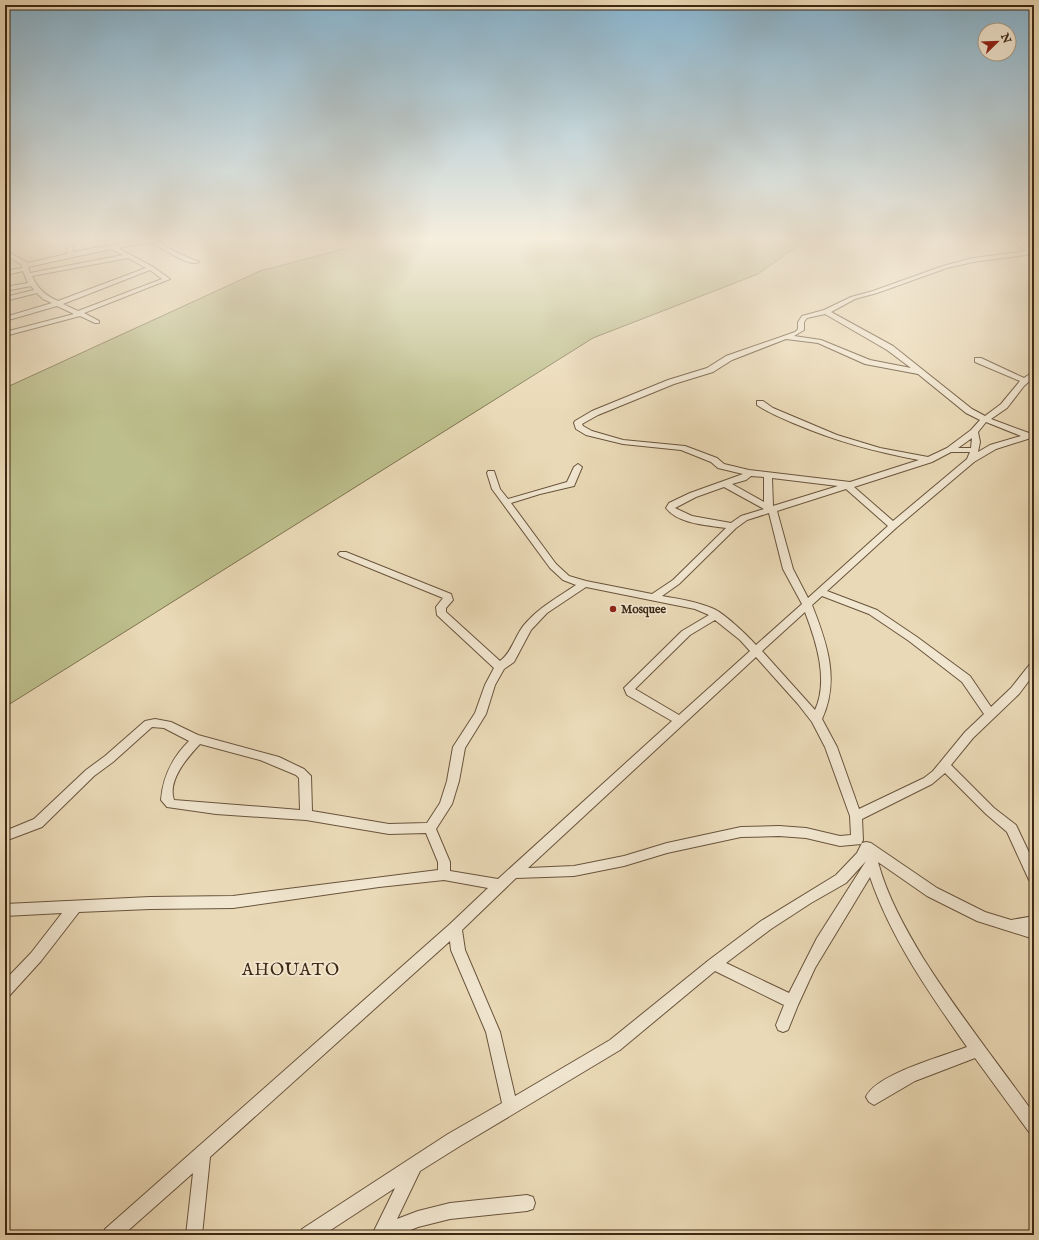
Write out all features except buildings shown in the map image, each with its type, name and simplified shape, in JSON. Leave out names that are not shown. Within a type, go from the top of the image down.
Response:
[{"type":"street","points":[[45,297],[97,322]]},
{"type":"street","points":[[5,319],[57,304],[76,297]]},
{"type":"street","points":[[15,316],[5,328],[5,333],[80,314],[123,297]]},
{"type":"street","points":[[856,297],[826,312],[804,317],[801,322],[801,330],[729,358],[710,370],[671,382],[595,413],[578,424],[578,427],[583,431],[606,438],[682,448],[711,458],[718,465],[749,473],[850,485],[893,526]]},
{"type":"street","points":[[826,312],[890,348],[969,411],[985,419],[1032,436]]},
{"type":"street","points":[[785,337],[819,341],[868,362],[922,372]]},
{"type":"street","points":[[978,360],[1025,382]]},
{"type":"street","points":[[653,598],[676,582],[719,542],[733,526],[744,518],[770,508],[929,460],[950,450],[974,432],[985,419],[1004,406],[1034,372]]},
{"type":"street","points":[[760,403],[770,410],[834,437],[873,448],[929,460]]},
{"type":"street","points":[[973,455],[976,436],[974,432]]},
{"type":"street","points":[[111,1235],[455,928],[806,604],[973,455],[993,447],[1032,436]]},
{"type":"street","points":[[950,450],[973,455]]},
{"type":"street","points":[[506,502],[571,484],[578,467]]},
{"type":"street","points":[[726,484],[732,469]]},
{"type":"street","points":[[491,473],[496,489],[560,574],[566,578],[584,584],[697,606],[716,615],[756,650],[802,701],[816,720],[831,747],[856,816],[864,845],[885,900],[903,936],[931,983],[1034,1127]]},
{"type":"street","points":[[733,526],[683,516],[677,514],[670,508],[672,505],[693,495],[743,478],[749,473]]},
{"type":"street","points":[[768,476],[770,508],[788,570],[806,604],[822,646],[826,674],[826,694],[822,709],[816,720]]},
{"type":"street","points":[[726,484],[738,493],[770,508]]},
{"type":"street","points":[[343,554],[448,596],[448,600],[441,607],[441,613],[500,667]]},
{"type":"street","points":[[430,828],[446,804],[453,781],[459,747],[480,714],[490,685],[500,667],[510,659],[527,628],[542,611],[584,584]]},
{"type":"street","points":[[820,592],[873,612],[913,639],[966,679],[990,714]]},
{"type":"street","points":[[680,720],[632,692],[629,688],[686,633],[716,615]]},
{"type":"street","points":[[856,816],[928,781],[990,714],[1014,691],[1034,667]]},
{"type":"street","points":[[5,836],[38,823],[90,772],[108,760],[149,724],[163,722],[198,739],[261,755],[300,772],[305,776],[306,815]]},
{"type":"street","points":[[198,739],[179,758],[167,784],[167,800],[171,804],[216,809],[272,811],[306,815],[389,829],[430,828]]},
{"type":"street","points":[[944,765],[990,811],[1012,829],[1034,876]]},
{"type":"street","points":[[430,828],[444,862],[444,875]]},
{"type":"street","points":[[513,873],[544,874],[574,871],[624,861],[667,848],[741,832],[786,831],[806,833],[864,845],[932,892],[982,917],[1034,933]]},
{"type":"street","points":[[308,1235],[510,1106],[615,1045],[714,964],[766,925],[806,899],[841,879],[862,856],[864,845]]},
{"type":"street","points":[[783,1025],[791,1001],[844,906],[872,865]]},
{"type":"street","points":[[5,910],[233,902],[379,882],[444,875],[500,885]]},
{"type":"street","points":[[5,990],[36,957],[75,907]]},
{"type":"street","points":[[1010,925],[1034,922]]},
{"type":"street","points":[[455,928],[458,950],[493,1032],[510,1106]]},
{"type":"street","points":[[714,964],[791,1001]]},
{"type":"street","points":[[874,1097],[885,1087],[902,1078],[978,1050]]},
{"type":"street","points":[[194,1235],[203,1152]]},
{"type":"street","points":[[381,1234],[414,1166]]},
{"type":"street","points":[[381,1234],[418,1219],[450,1211],[527,1203]]},
{"type":"green space","points":[[204,297],[699,297],[593,338],[5,707],[5,388]]},
{"type":"place","name":"Mosquee","points":[[613,609]]},
{"type":"district","name":"AHOUATO","points":[[291,969]]}]
